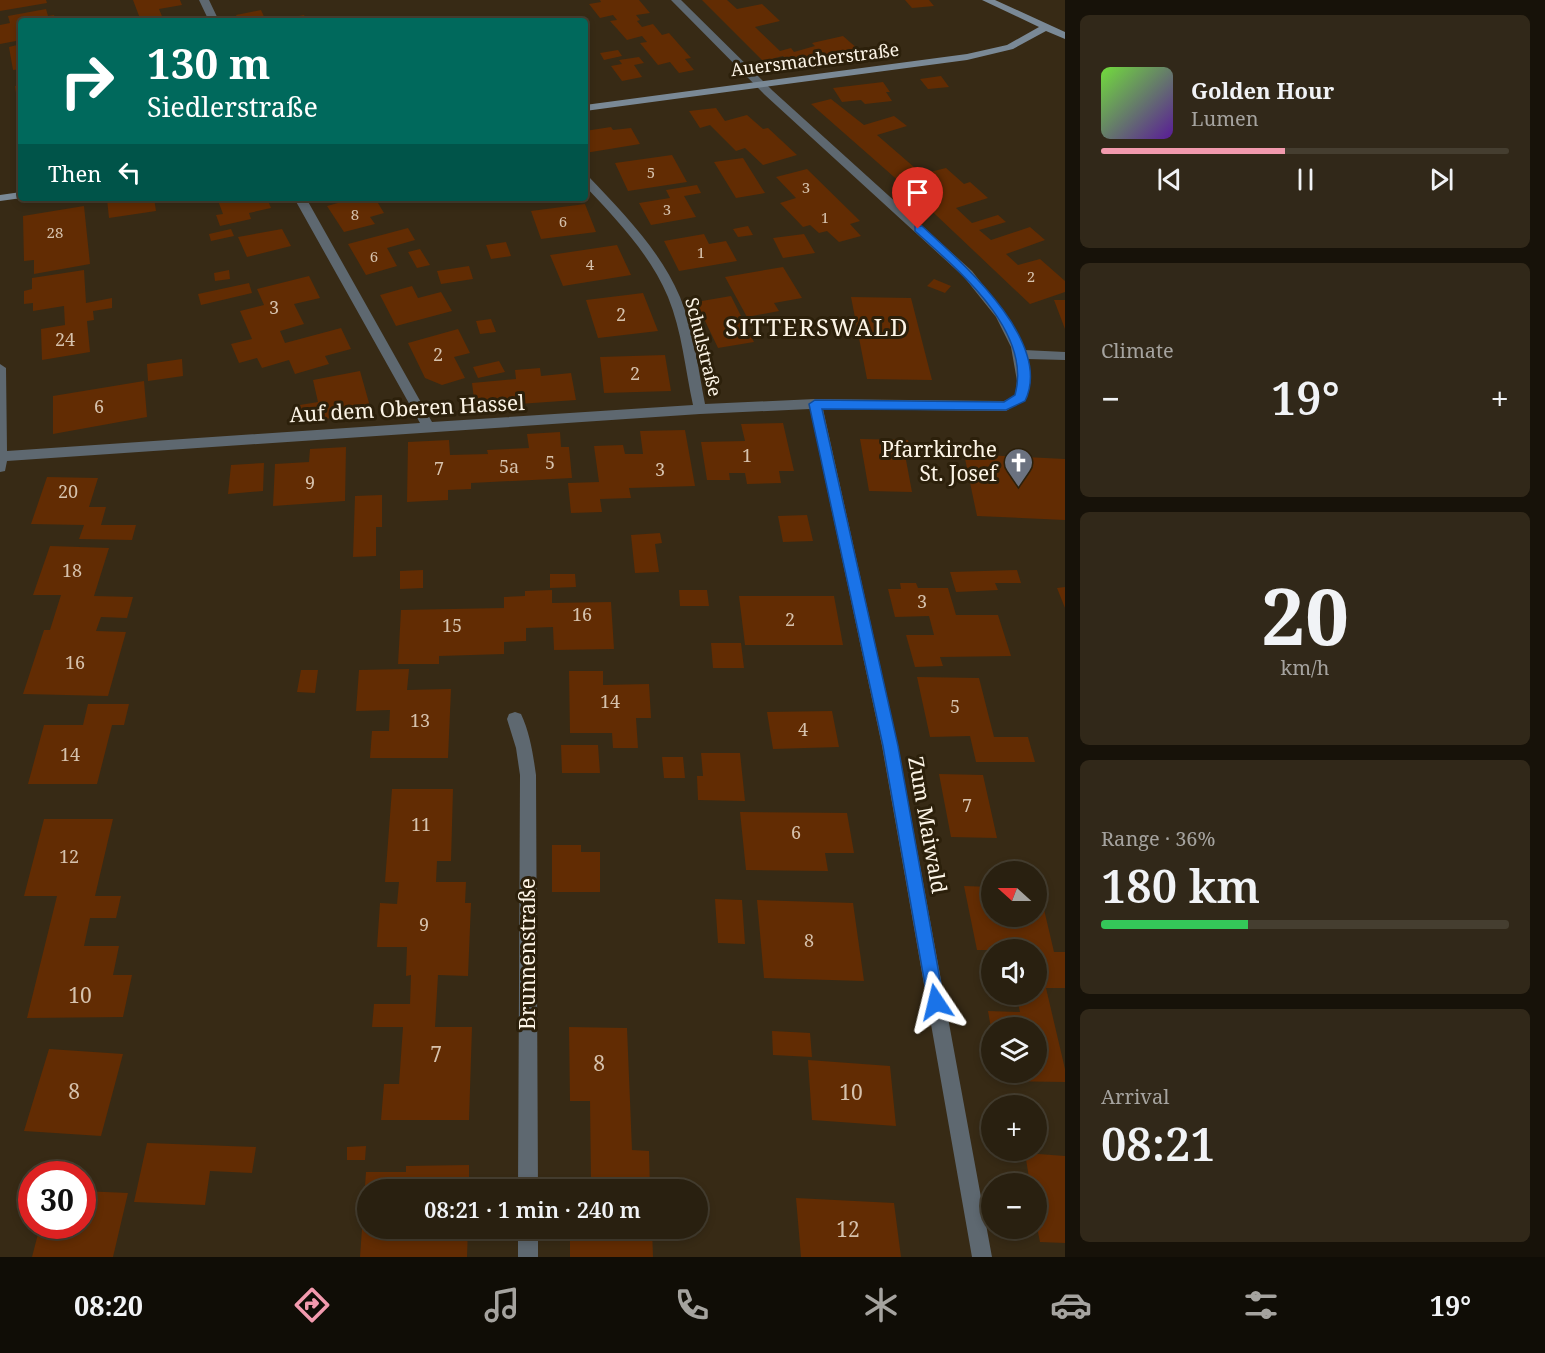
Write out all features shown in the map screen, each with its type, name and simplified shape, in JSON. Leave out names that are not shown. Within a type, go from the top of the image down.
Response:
[{"type":"street","points":[[204,0],[213,18]]},
{"type":"street","name":"Auf dem Oberen Hassel","points":[[1,462],[700,409],[815,404],[1006,406],[1021,398],[1025,380],[1019,354],[1007,324],[994,303],[968,274],[759,84],[676,0]]},
{"type":"street","points":[[987,0],[1065,36]]},
{"type":"street","name":"Auersmacherstraße","points":[[588,108],[1000,51],[1045,28]]},
{"type":"street","name":"Schulstraße","points":[[588,182],[640,240],[669,285],[680,315],[700,409]]},
{"type":"street","points":[[0,198],[18,195]]},
{"type":"street","points":[[302,201],[429,428]]},
{"type":"street","points":[[1019,354],[1065,356]]},
{"type":"street","points":[[0,368],[1,462]]},
{"type":"street","name":"Zum Maiwald","points":[[815,404],[890,746],[982,1257]]},
{"type":"street","name":"Brunnenstraße","points":[[515,719],[524,748],[528,775],[528,1179]]},
{"type":"street","points":[[528,1239],[528,1257]]},
{"type":"building","points":[[0,0],[46,0],[47,3],[0,11]]},
{"type":"building","points":[[133,0],[180,0],[182,5],[159,9],[163,18],[140,18]]},
{"type":"building","points":[[600,0],[639,0],[650,13],[636,15],[640,20],[637,21],[642,27],[653,24],[662,35],[669,33],[691,58],[685,59],[694,70],[679,73],[670,62],[658,65],[640,43],[647,42],[642,36],[627,40],[610,21],[617,20],[613,15],[600,18],[589,4],[601,2]]},
{"type":"building","points":[[702,0],[727,0],[737,9],[762,4],[780,21],[755,27],[780,51],[791,48],[794,52],[815,46],[812,43],[843,36],[859,50],[834,58],[831,55],[791,65],[783,56],[763,61]]},
{"type":"building","points":[[905,0],[929,0],[934,6],[912,8]]},
{"type":"building","points":[[46,9],[48,16],[54,15],[55,18],[18,18],[18,41],[0,44],[0,25],[10,23],[8,16]]},
{"type":"building","points":[[261,10],[265,18],[238,18],[236,15]]},
{"type":"building","points":[[304,15],[306,18],[288,18]]},
{"type":"building","points":[[18,45],[18,69],[13,70],[9,47]]},
{"type":"building","points":[[618,50],[622,56],[604,60],[600,53]]},
{"type":"building","points":[[639,57],[644,63],[634,65],[642,77],[622,81],[611,66],[622,64],[619,60]]},
{"type":"building","points":[[941,76],[949,87],[928,89],[920,79]]},
{"type":"building","points":[[883,82],[890,92],[886,92],[892,101],[865,104],[861,100],[842,102],[833,88]]},
{"type":"building","points":[[15,86],[18,86],[18,107]]},
{"type":"building","points":[[831,99],[864,125],[894,116],[907,126],[877,135],[922,174],[946,168],[964,184],[970,182],[988,198],[956,208],[972,223],[998,215],[1006,222],[979,230],[991,240],[1030,227],[1045,240],[1006,254],[1018,265],[1040,259],[1065,281],[1065,292],[1030,304],[918,198],[811,104]]},
{"type":"building","points":[[716,108],[725,121],[747,115],[763,129],[768,128],[797,155],[763,165],[745,148],[736,151],[710,125],[700,128],[689,111]]},
{"type":"building","points":[[611,127],[613,130],[631,128],[640,144],[588,153],[588,131]]},
{"type":"building","points":[[672,155],[687,182],[628,191],[615,163]]},
{"type":"building","points":[[743,158],[765,193],[736,198],[714,162]]},
{"type":"building","points":[[807,169],[860,221],[850,224],[861,236],[839,242],[827,231],[819,233],[810,225],[803,227],[780,203],[796,198],[776,177]]},
{"type":"building","points":[[697,185],[701,193],[684,196],[696,217],[651,225],[639,203],[670,198],[666,190]]},
{"type":"building","points":[[107,201],[154,201],[156,211],[109,218]]},
{"type":"building","points":[[218,201],[268,201],[271,208],[249,213],[251,219],[220,226],[216,215],[223,214]]},
{"type":"building","points":[[345,201],[385,201],[378,203],[384,213],[370,217],[375,224],[344,232],[327,206]]},
{"type":"building","points":[[585,204],[596,232],[541,239],[531,211]]},
{"type":"building","points":[[84,206],[90,264],[34,274],[34,260],[24,261],[23,216]]},
{"type":"building","points":[[748,226],[753,235],[738,237],[733,229]]},
{"type":"building","points":[[408,228],[415,240],[387,248],[397,266],[366,275],[348,244]]},
{"type":"building","points":[[231,229],[234,236],[211,241],[209,234]]},
{"type":"building","points":[[282,229],[291,246],[247,257],[238,237]]},
{"type":"building","points":[[704,234],[709,244],[726,241],[737,261],[679,271],[664,241]]},
{"type":"building","points":[[804,234],[815,253],[783,258],[773,238]]},
{"type":"building","points":[[506,242],[511,256],[491,259],[486,245]]},
{"type":"building","points":[[617,245],[631,275],[563,286],[550,255]]},
{"type":"building","points":[[420,249],[430,265],[417,268],[408,252]]},
{"type":"building","points":[[469,266],[473,279],[441,284],[437,271]]},
{"type":"building","points":[[783,267],[802,298],[774,303],[779,311],[747,317],[725,277]]},
{"type":"building","points":[[84,270],[86,303],[112,298],[112,308],[93,311],[94,320],[87,321],[90,352],[42,360],[41,329],[65,325],[64,306],[33,311],[33,303],[24,304],[24,291],[32,289],[32,278]]},
{"type":"building","points":[[229,270],[230,279],[215,281],[214,273]]},
{"type":"building","points":[[309,276],[320,298],[294,304],[304,324],[280,331],[285,343],[341,328],[351,349],[325,356],[329,364],[295,374],[289,360],[262,368],[257,358],[239,363],[231,344],[252,339],[240,311],[264,305],[257,289]]},
{"type":"building","points":[[934,279],[951,286],[945,293],[927,286]]},
{"type":"building","points":[[249,283],[252,293],[201,305],[198,294]]},
{"type":"building","points":[[412,286],[418,298],[441,292],[452,311],[396,326],[380,295]]},
{"type":"building","points":[[643,293],[658,331],[598,338],[586,300]]},
{"type":"building","points":[[731,296],[754,342],[718,348],[696,302]]},
{"type":"building","points":[[851,297],[911,298],[932,380],[867,379]]},
{"type":"building","points":[[1054,300],[1065,300],[1065,329]]},
{"type":"building","points":[[491,319],[496,332],[480,334],[476,321]]},
{"type":"building","points":[[458,329],[470,353],[454,357],[465,378],[442,385],[425,378],[408,343]]},
{"type":"building","points":[[665,355],[671,391],[604,393],[600,357]]},
{"type":"building","points":[[182,359],[183,376],[148,381],[147,364]]},
{"type":"building","points":[[499,361],[505,372],[478,378],[473,367]]},
{"type":"building","points":[[540,368],[541,376],[571,373],[576,400],[475,407],[472,383],[516,379],[515,370]]},
{"type":"building","points":[[360,371],[371,410],[305,423],[300,405],[318,402],[313,380]]},
{"type":"building","points":[[144,381],[147,417],[53,434],[53,396]]},
{"type":"building","points":[[783,423],[794,471],[779,471],[781,483],[747,484],[745,473],[729,473],[730,480],[707,480],[701,442],[745,441],[741,424]]},
{"type":"building","points":[[685,430],[695,486],[629,488],[631,498],[600,499],[602,512],[571,513],[568,483],[599,482],[594,446],[623,445],[625,454],[643,454],[640,431]]},
{"type":"building","points":[[560,432],[561,447],[569,447],[572,478],[471,483],[471,489],[448,490],[448,500],[407,502],[408,442],[449,440],[450,455],[488,454],[487,450],[529,448],[527,434]]},
{"type":"building","points":[[860,439],[908,440],[913,460],[906,460],[912,492],[869,491]]},
{"type":"building","points":[[346,447],[345,501],[273,506],[275,464],[309,462],[310,449]]},
{"type":"building","name":"Pfarrkirche St. Josef","points":[[964,454],[1065,459],[1065,520],[977,516]]},
{"type":"building","points":[[264,463],[263,491],[228,494],[231,465]]},
{"type":"building","points":[[47,477],[98,478],[89,507],[106,507],[101,525],[136,525],[132,540],[79,539],[84,525],[31,524]]},
{"type":"building","points":[[382,495],[382,527],[376,527],[376,556],[353,557],[355,496]]},
{"type":"building","points":[[807,515],[813,541],[783,542],[778,516]]},
{"type":"building","points":[[660,533],[662,543],[655,544],[659,572],[635,573],[631,535]]},
{"type":"building","points":[[50,546],[109,548],[94,596],[133,597],[127,618],[101,617],[96,631],[126,632],[108,696],[23,694],[44,630],[50,630],[61,595],[33,595]]},
{"type":"building","points":[[423,570],[423,588],[400,589],[400,571]]},
{"type":"building","points":[[1017,570],[1021,583],[995,583],[998,590],[956,592],[950,572]]},
{"type":"building","points":[[550,574],[575,574],[576,587],[550,588]]},
{"type":"building","points":[[900,583],[916,583],[918,588],[948,588],[956,615],[998,615],[1011,656],[940,657],[943,666],[915,667],[906,635],[934,635],[929,616],[895,617],[888,589],[901,589]]},
{"type":"building","points":[[1065,587],[1065,608],[1057,588]]},
{"type":"building","points":[[552,590],[552,603],[611,602],[614,649],[554,650],[553,627],[526,628],[526,641],[504,642],[504,654],[439,656],[439,664],[398,664],[401,610],[504,608],[504,597],[525,596],[525,591]]},
{"type":"building","points":[[679,590],[707,590],[709,606],[680,606]]},
{"type":"building","points":[[739,596],[834,596],[843,645],[745,645]]},
{"type":"building","points":[[711,643],[741,643],[744,668],[713,668]]},
{"type":"building","points":[[409,669],[407,690],[451,689],[448,758],[370,758],[372,731],[389,731],[390,710],[356,711],[359,670]]},
{"type":"building","points":[[301,670],[318,670],[315,693],[297,692]]},
{"type":"building","points":[[569,671],[603,671],[603,685],[649,684],[651,718],[636,718],[638,748],[613,748],[612,733],[570,733]]},
{"type":"building","points":[[917,677],[979,678],[994,737],[1028,737],[1035,762],[976,762],[970,736],[930,737]]},
{"type":"building","points":[[88,704],[129,704],[124,725],[112,725],[97,784],[28,784],[44,725],[83,725]]},
{"type":"building","points":[[832,711],[839,747],[773,749],[767,712]]},
{"type":"building","points":[[561,745],[598,745],[600,773],[562,773]]},
{"type":"building","points":[[701,753],[740,753],[745,801],[698,800],[697,776],[703,776]]},
{"type":"building","points":[[662,757],[683,757],[685,778],[664,778]]},
{"type":"building","points":[[939,774],[983,775],[997,838],[951,837]]},
{"type":"building","points":[[392,789],[453,789],[451,861],[437,861],[436,882],[466,882],[465,903],[471,903],[468,976],[438,975],[435,1027],[472,1027],[469,1120],[381,1120],[384,1084],[399,1084],[403,1027],[372,1027],[374,1004],[410,1004],[411,975],[406,976],[407,947],[377,947],[380,903],[397,904],[399,882],[385,882]]},
{"type":"building","points":[[740,812],[847,813],[854,853],[825,853],[828,871],[746,870]]},
{"type":"building","points":[[44,819],[113,819],[95,896],[121,896],[116,918],[90,918],[84,946],[119,946],[113,975],[132,975],[123,1017],[27,1018],[57,896],[24,896]]},
{"type":"building","points":[[552,845],[581,845],[581,852],[600,852],[600,892],[552,892]]},
{"type":"building","points":[[964,886],[981,887],[981,927],[1047,927],[1047,922],[1054,952],[1065,952],[1065,988],[1047,988],[1047,939],[981,939],[981,950],[977,950]]},
{"type":"building","points":[[715,899],[742,900],[745,944],[718,943]]},
{"type":"building","points":[[757,900],[853,903],[864,981],[764,978]]},
{"type":"building","points":[[1047,992],[1065,1069],[1065,1082],[1047,1082],[1047,1017],[989,1017],[988,1011],[1020,1012],[1018,1005],[1047,1005]]},
{"type":"building","points":[[569,1027],[627,1028],[632,1150],[649,1151],[650,1179],[591,1179],[590,1101],[570,1101]]},
{"type":"building","points":[[772,1031],[810,1033],[812,1057],[773,1055]]},
{"type":"building","points":[[49,1049],[123,1054],[101,1136],[24,1131]]},
{"type":"building","points":[[808,1060],[890,1066],[896,1126],[812,1120]]},
{"type":"building","points":[[147,1143],[256,1147],[252,1173],[210,1171],[205,1205],[134,1202]]},
{"type":"building","points":[[366,1146],[365,1160],[347,1160],[347,1147]]},
{"type":"building","points":[[1047,1155],[1065,1156],[1065,1243],[1040,1242],[1039,1239],[1047,1239],[1047,1173],[1028,1173],[1026,1161],[1047,1161]]},
{"type":"building","points":[[469,1165],[469,1179],[366,1179],[366,1172],[406,1172],[406,1166]]},
{"type":"building","points":[[96,1192],[128,1193],[113,1257],[32,1257],[37,1239],[96,1239]]},
{"type":"building","points":[[796,1198],[894,1203],[901,1257],[801,1257]]},
{"type":"building","points":[[361,1239],[468,1239],[467,1257],[360,1257]]},
{"type":"building","points":[[570,1239],[652,1239],[653,1257],[570,1257]]},
{"type":"place","name":"Pfarrkirche St. Josef","points":[[1018,488]]},
{"type":"district","name":"SITTERSWALD","points":[[817,328]]},
{"type":"route","points":[[918,229],[968,274],[994,303],[1007,324],[1019,354],[1025,380],[1021,398],[1006,406],[981,407],[815,404],[890,746],[936,1002]]}]
